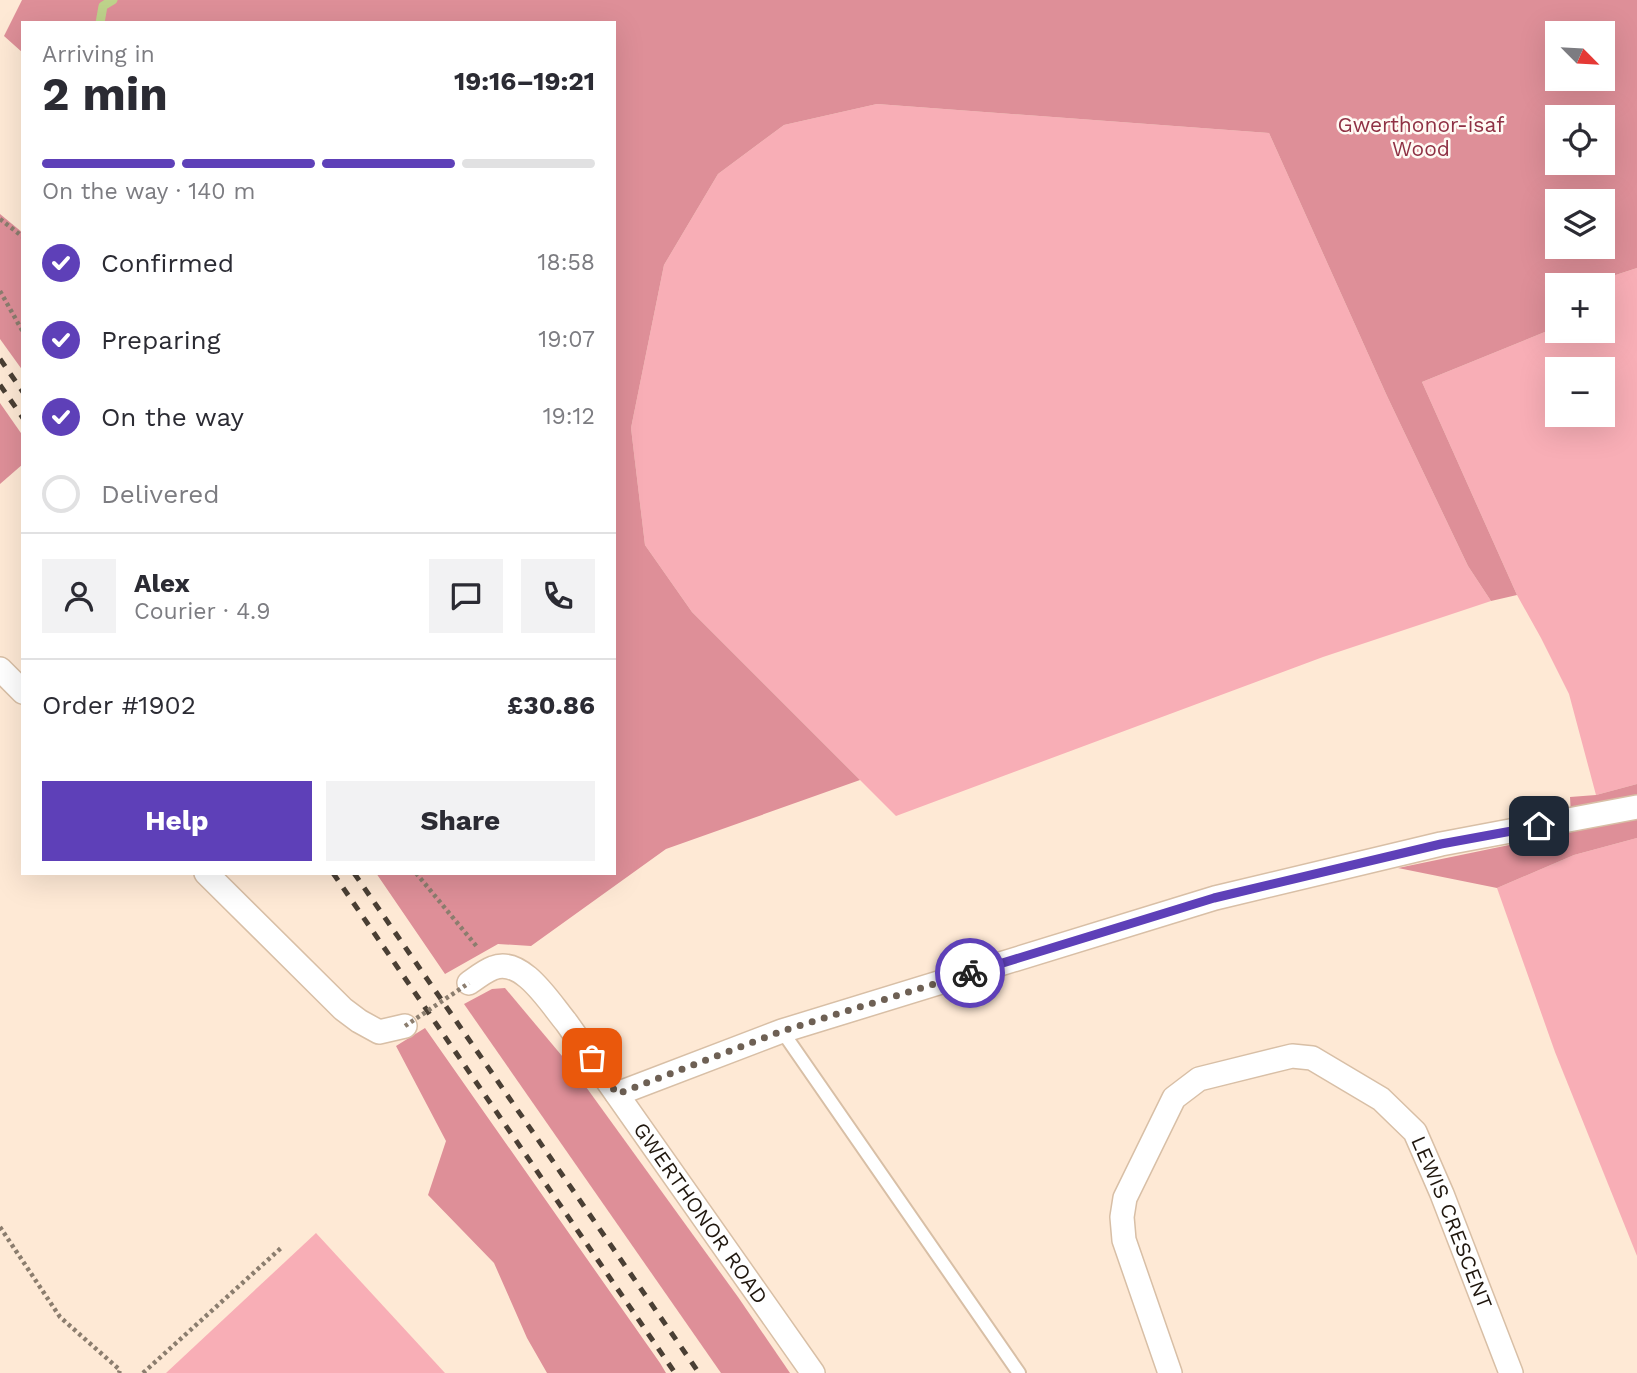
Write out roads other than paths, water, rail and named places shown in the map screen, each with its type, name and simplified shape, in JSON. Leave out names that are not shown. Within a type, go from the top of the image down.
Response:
[{"type":"street","points":[[0,669],[21,690]]},
{"type":"street","points":[[617,1094],[782,1031],[1214,898],[1441,844],[1637,807]]},
{"type":"street","points":[[208,875],[351,1015],[379,1032],[405,1026]]},
{"type":"street","name":"GWERTHONOR ROAD","points":[[469,983],[494,967],[509,966],[528,975],[566,1022],[813,1373]]},
{"type":"street","name":"LEWIS CRESCENT","points":[[1170,1373],[1124,1240],[1122,1217],[1125,1198],[1174,1098],[1199,1080],[1292,1056],[1312,1058],[1381,1099],[1415,1132],[1442,1194],[1511,1373]]},
{"type":"lane","points":[[782,1031],[1019,1373]]},
{"type":"waterway","points":[[100,21],[103,6],[113,0]]},
{"type":"railway","points":[[0,359],[21,389]]},
{"type":"railway","points":[[0,385],[21,415]]},
{"type":"railway","points":[[334,875],[675,1373]]},
{"type":"railway","points":[[355,875],[699,1373]]},
{"type":"park label","name":"Gwerthonor-isaf Wood","points":[[1421,137]]}]
